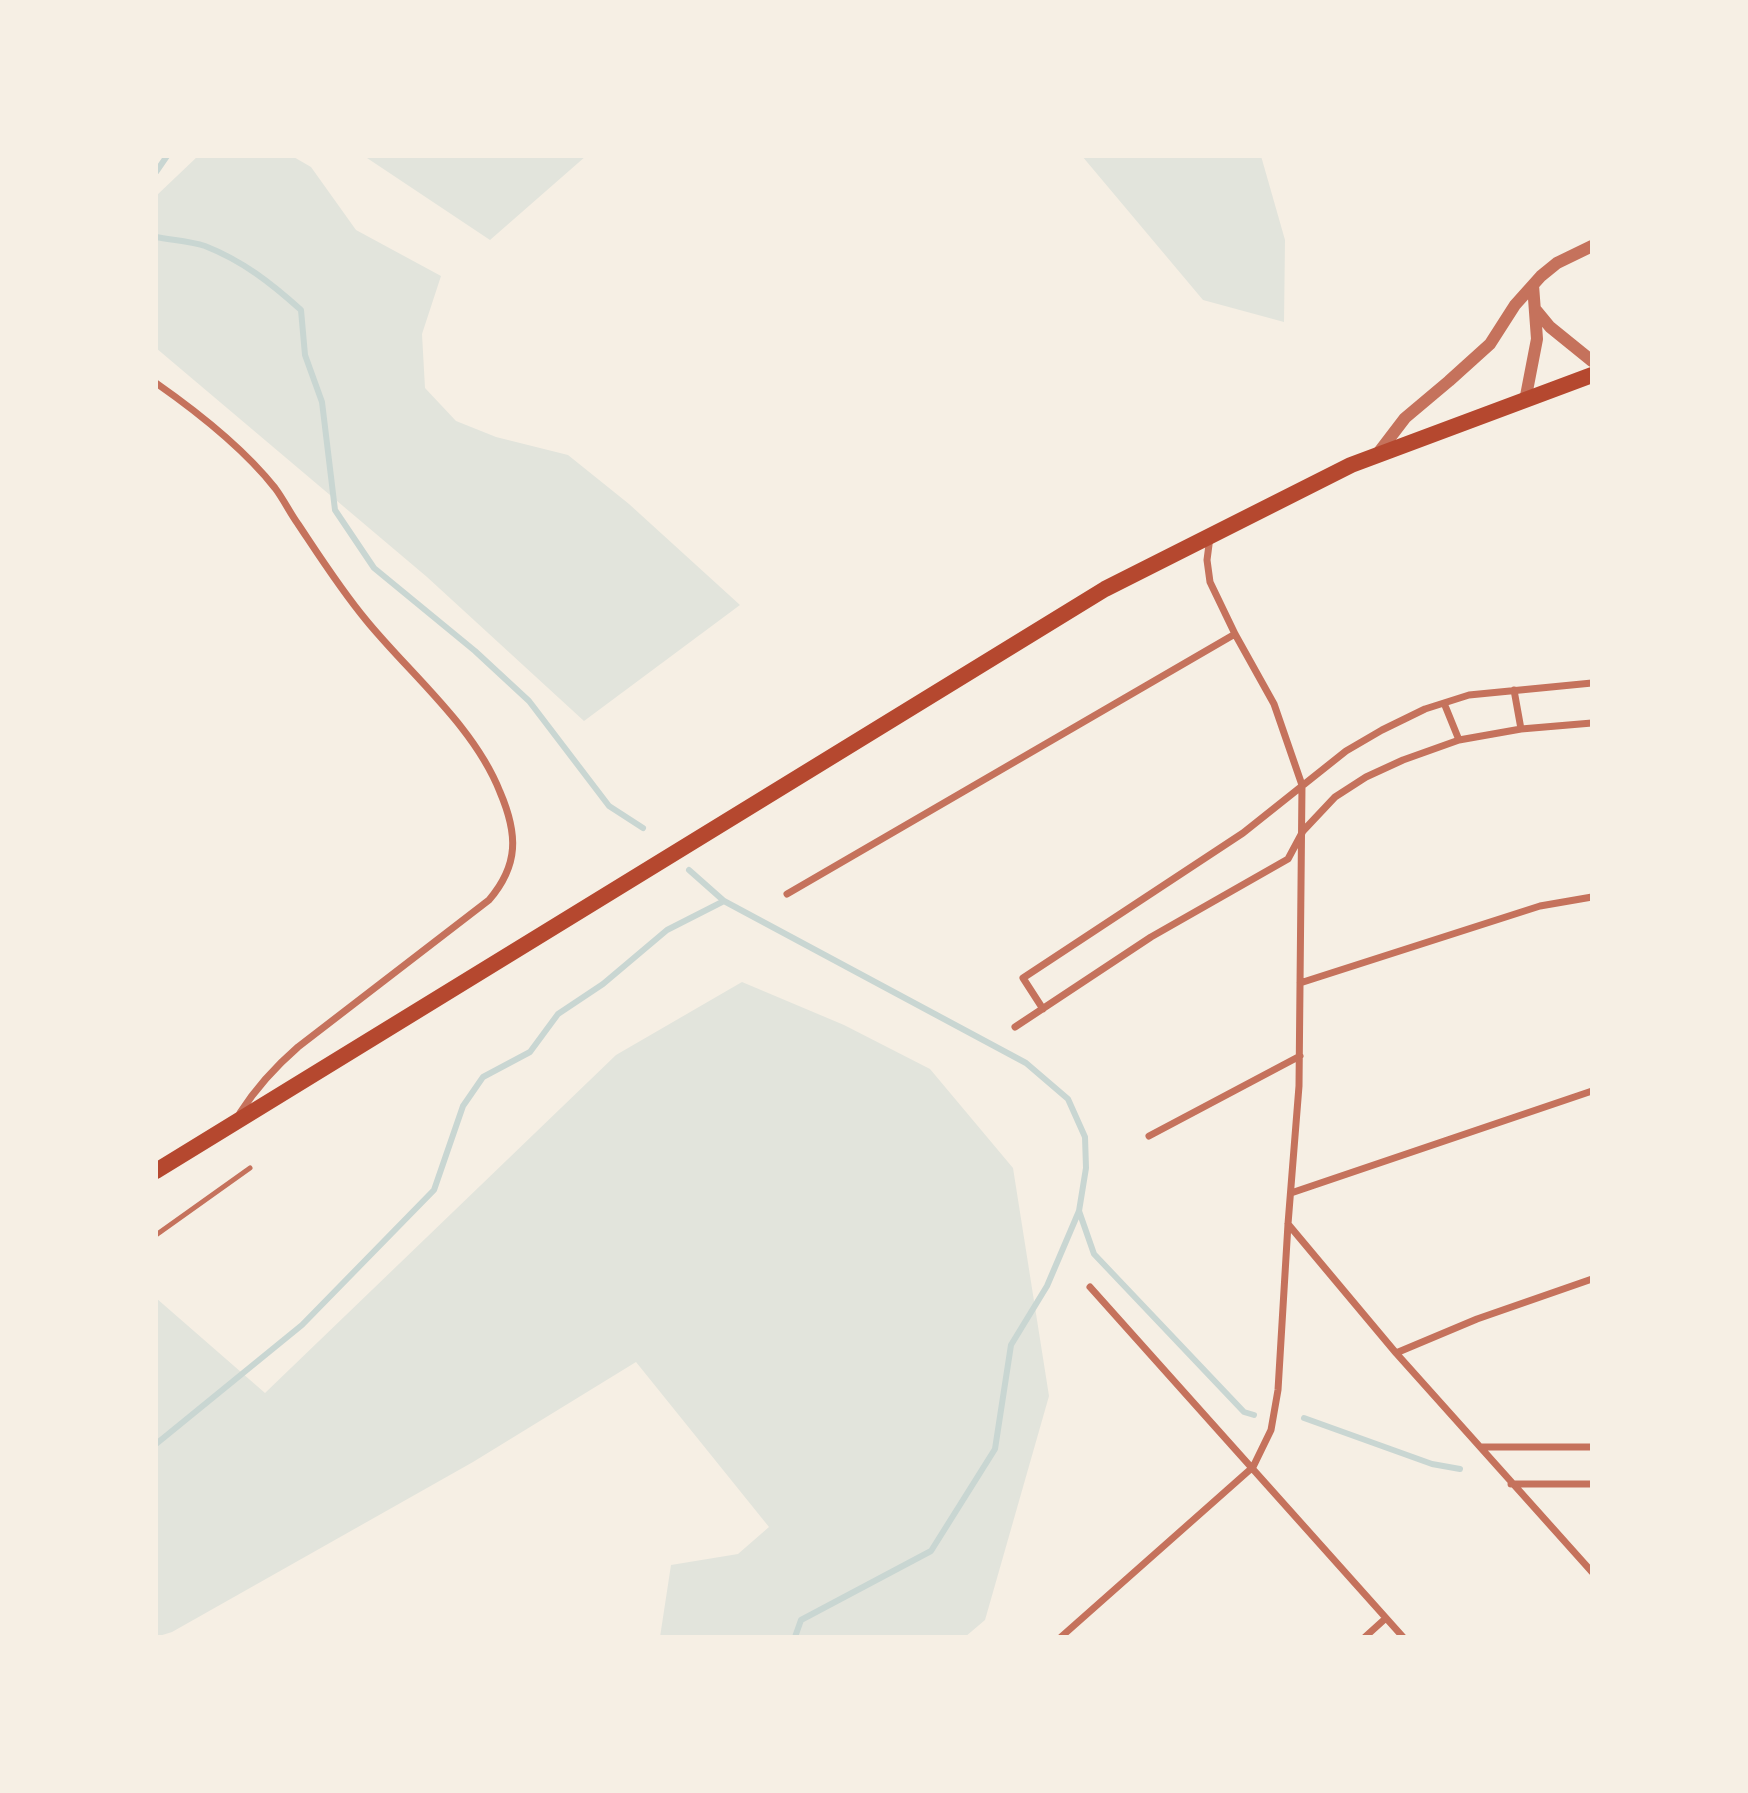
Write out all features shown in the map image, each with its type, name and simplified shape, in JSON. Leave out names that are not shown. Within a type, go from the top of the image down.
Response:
[{"type":"main road","points":[[156,1171],[1105,589],[1351,465],[1592,375]]},
{"type":"street","points":[[1376,457],[1405,418],[1490,344],[1515,305],[1532,285],[1557,263],[1592,246]]},
{"type":"street","points":[[1525,401],[1537,339],[1532,285]]},
{"type":"street","points":[[1535,310],[1550,327],[1592,361]]},
{"type":"street","points":[[156,383],[187,405],[258,468],[277,490],[329,571],[366,620],[474,745],[501,792],[513,847],[511,866],[503,883],[489,900],[275,1067],[253,1093],[234,1123]]},
{"type":"street","points":[[1061,1637],[1253,1467],[1271,1430],[1278,1390],[1299,1086],[1302,785],[1274,704],[1234,634],[1210,582],[1207,560],[1210,536]]},
{"type":"street","points":[[787,894],[1234,634]]},
{"type":"street","points":[[1043,1009],[1023,978],[1243,832],[1346,751],[1425,709],[1469,695],[1592,684]]},
{"type":"street","points":[[1514,690],[1521,729]]},
{"type":"street","points":[[1444,703],[1459,740]]},
{"type":"street","points":[[1015,1027],[1151,937],[1288,859],[1303,831],[1335,797],[1366,777],[1403,760],[1459,740],[1521,729],[1592,723]]},
{"type":"street","points":[[1300,983],[1540,906],[1592,897]]},
{"type":"street","points":[[1149,1136],[1300,1056]]},
{"type":"street","points":[[1291,1193],[1592,1091]]},
{"type":"street","points":[[1288,1224],[1396,1353],[1592,1572]]},
{"type":"street","points":[[1396,1353],[1477,1319],[1592,1279]]},
{"type":"street","points":[[1090,1287],[1403,1637]]},
{"type":"street","points":[[1481,1447],[1592,1447]]},
{"type":"street","points":[[1511,1484],[1592,1484]]},
{"type":"street","points":[[1365,1637],[1386,1618]]},
{"type":"lane","points":[[156,1234],[250,1168]]},
{"type":"shaded area","points":[[198,156],[292,156],[311,167],[356,230],[441,276],[422,334],[425,388],[456,421],[496,437],[568,455],[629,504],[740,605],[584,721],[427,577],[156,348],[156,196]]},
{"type":"shaded area","points":[[364,156],[586,156],[490,240]]},
{"type":"shaded area","points":[[1082,156],[1261,156],[1285,240],[1284,322],[1203,300]]},
{"type":"shaded area","points":[[742,982],[844,1025],[930,1069],[1013,1168],[1049,1396],[985,1620],[965,1637],[660,1637],[671,1565],[738,1554],[769,1527],[636,1362],[473,1462],[172,1632],[156,1637],[156,1298],[265,1393],[616,1055]]},
{"type":"waterway","points":[[156,172],[167,156]]},
{"type":"waterway","points":[[156,237],[199,244],[219,252],[256,274],[301,310],[305,355],[322,402],[335,510],[374,568],[475,651],[529,701],[609,806],[643,828]]},
{"type":"waterway","points":[[689,870],[724,901],[1026,1063],[1068,1099],[1085,1137],[1086,1168],[1079,1211],[1094,1254],[1244,1412],[1254,1415]]},
{"type":"waterway","points":[[156,1444],[302,1325],[434,1190],[463,1106],[483,1077],[530,1052],[558,1014],[603,984],[667,930],[724,901]]},
{"type":"waterway","points":[[795,1637],[801,1620],[931,1551],[995,1449],[1011,1345],[1047,1286],[1079,1211]]},
{"type":"waterway","points":[[1304,1418],[1432,1464],[1460,1469]]}]
